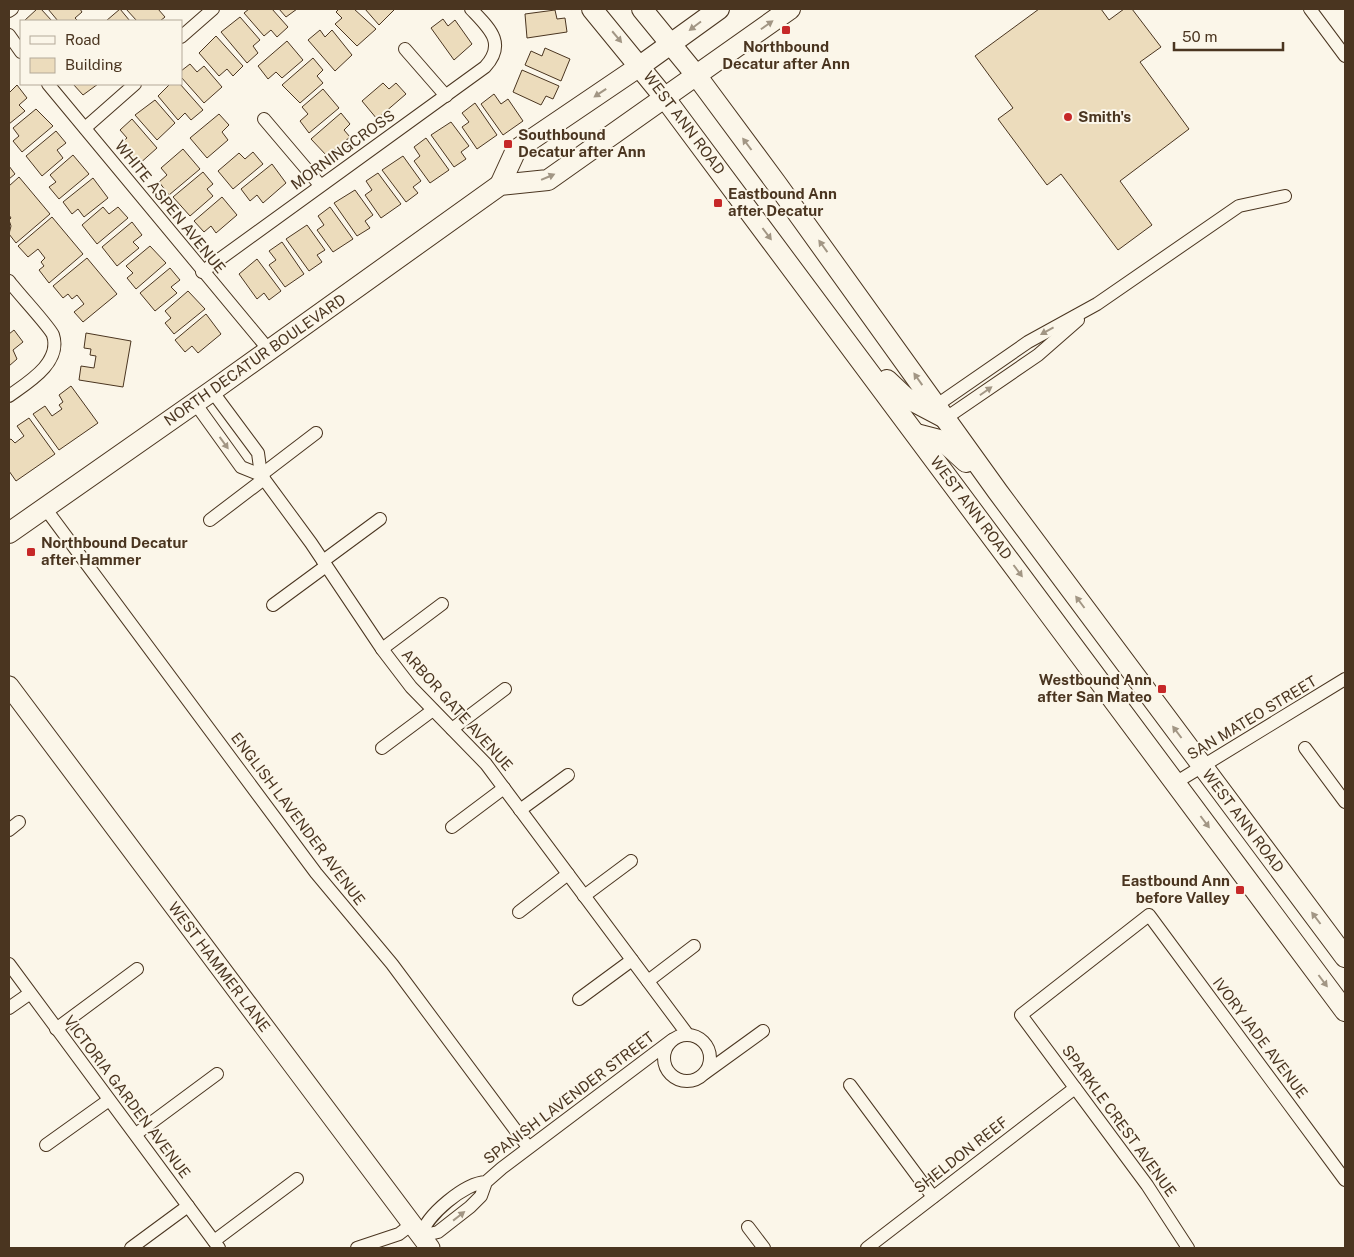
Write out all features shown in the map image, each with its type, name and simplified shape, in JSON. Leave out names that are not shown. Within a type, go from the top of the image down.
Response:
[{"type":"main road","name":"WEST ANN ROAD","points":[[592,9],[664,97],[1345,1011]]},
{"type":"main road","name":"WEST ANN ROAD","points":[[642,9],[696,74],[998,492],[1345,957]]},
{"type":"main road","points":[[500,185],[516,150],[672,44],[719,9]]},
{"type":"main road","name":"NORTH DECATUR BOULEVARD","points":[[9,533],[212,391],[500,185],[548,180],[790,9]]},
{"type":"main road","points":[[847,342],[905,397],[941,412]]},
{"type":"main road","points":[[916,434],[943,441],[998,492]]},
{"type":"street","points":[[182,36],[213,9]]},
{"type":"street","name":"MORNINGCROSS","points":[[202,272],[485,67],[496,49],[493,34],[472,9]]},
{"type":"street","points":[[1310,9],[1345,56]]},
{"type":"street","points":[[9,35],[20,51]]},
{"type":"street","points":[[405,49],[446,96]]},
{"type":"street","name":"WHITE ASPEN AVENUE","points":[[49,85],[268,350]]},
{"type":"street","points":[[85,128],[134,85]]},
{"type":"street","points":[[264,119],[320,185]]},
{"type":"street","points":[[941,412],[1038,355],[1097,304],[1239,206],[1285,196]]},
{"type":"street","points":[[9,281],[53,335],[53,352],[45,367],[36,377],[9,396]]},
{"type":"street","name":"ARBOR GATE AVENUE","points":[[212,391],[258,453],[262,477],[325,563],[382,649],[411,687],[486,764],[688,1035]]},
{"type":"street","name":"ARBOR GATE AVENUE","points":[[195,403],[241,467],[262,477]]},
{"type":"street","points":[[210,520],[316,433]]},
{"type":"street","name":"ENGLISH LAVENDER AVENUE","points":[[44,508],[306,860],[392,964],[528,1147]]},
{"type":"street","points":[[273,605],[380,519]]},
{"type":"street","points":[[382,649],[442,604]]},
{"type":"street","name":"SAN MATEO STREET","points":[[1176,783],[1345,679]]},
{"type":"street","name":"WEST HAMMER LANE","points":[[9,686],[421,1236]]},
{"type":"street","points":[[452,729],[505,689]]},
{"type":"street","points":[[382,748],[433,710]]},
{"type":"street","points":[[1305,748],[1340,786],[1345,802]]},
{"type":"street","points":[[520,810],[568,775]]},
{"type":"street","points":[[452,827],[504,788]]},
{"type":"street","points":[[584,896],[631,861]]},
{"type":"street","points":[[518,912],[568,874]]},
{"type":"street","name":"IVORY JADE AVENUE","points":[[1021,1015],[1149,915],[1345,1180]]},
{"type":"street","points":[[648,981],[694,946]]},
{"type":"street","points":[[579,999],[632,960]]},
{"type":"street","name":"VICTORIA GARDEN AVENUE","points":[[9,964],[29,994],[136,1134],[217,1245]]},
{"type":"street","points":[[56,1029],[137,968]]},
{"type":"street","points":[[9,1008],[29,994]]},
{"type":"street","name":"SPARKLE CREST AVENUE","points":[[1021,1015],[1147,1185],[1188,1248]]},
{"type":"street","points":[[701,1076],[709,1063],[707,1047],[696,1037],[688,1035],[672,1040],[664,1053],[667,1069],[678,1079],[694,1080],[701,1076],[763,1031]]},
{"type":"street","name":"SPANISH LAVENDER STREET","points":[[421,1236],[424,1225],[433,1215],[470,1186],[486,1182],[528,1147],[672,1040]]},
{"type":"street","points":[[136,1134],[217,1074]]},
{"type":"street","points":[[850,1084],[933,1197]]},
{"type":"street","name":"SHELDON REEF","points":[[867,1248],[1075,1088]]},
{"type":"street","points":[[46,1145],[109,1100]]},
{"type":"street","points":[[217,1245],[297,1179]]},
{"type":"street","points":[[131,1248],[188,1206]]},
{"type":"street","points":[[748,1227],[764,1248]]},
{"type":"street","points":[[357,1248],[399,1234],[421,1236]]},
{"type":"building","points":[[37,9],[41,9],[51,20],[25,20]]},
{"type":"building","points":[[48,9],[80,9],[82,12],[75,18],[77,20],[57,20]]},
{"type":"building","points":[[120,9],[129,20],[107,20]]},
{"type":"building","points":[[126,9],[158,9],[165,17],[161,20],[136,20]]},
{"type":"building","points":[[249,9],[272,9],[288,27],[277,37],[271,30],[264,36],[244,13]]},
{"type":"building","points":[[279,9],[297,9],[286,17]]},
{"type":"building","points":[[339,9],[354,9],[376,29],[357,46],[335,24],[342,18],[336,12]]},
{"type":"building","points":[[365,9],[395,9],[379,25]]},
{"type":"building","points":[[1039,9],[1101,9],[1109,20],[1124,9],[1132,9],[1161,47],[1140,62],[1189,129],[1120,181],[1152,225],[1118,250],[1061,174],[1047,185],[998,119],[1013,108],[975,56]]},
{"type":"building","points":[[555,10],[557,19],[565,18],[567,32],[527,38],[525,14]]},
{"type":"building","points":[[240,17],[260,40],[253,46],[258,53],[247,63],[221,32]]},
{"type":"building","points":[[443,19],[448,26],[455,20],[472,44],[454,60],[431,28]]},
{"type":"building","points":[[320,30],[325,37],[332,30],[352,55],[335,71],[308,40]]},
{"type":"building","points":[[216,36],[243,66],[233,76],[227,69],[219,76],[199,53]]},
{"type":"building","points":[[287,41],[303,60],[282,78],[276,72],[268,79],[258,66]]},
{"type":"building","points":[[545,48],[570,59],[561,81],[525,65],[531,51],[542,56]]},
{"type":"building","points":[[313,58],[323,70],[317,76],[323,83],[300,103],[282,85]]},
{"type":"building","points":[[190,64],[197,72],[204,66],[222,87],[204,103],[182,78],[182,70]]},
{"type":"building","points":[[522,70],[559,86],[553,99],[546,96],[541,105],[513,92]]},
{"type":"building","points":[[383,83],[389,89],[396,83],[406,94],[377,119],[362,101]]},
{"type":"building","points":[[17,85],[27,98],[19,105],[25,111],[9,124],[9,93]]},
{"type":"building","points":[[74,85],[97,85],[83,95]]},
{"type":"building","points":[[169,85],[181,85],[203,110],[191,120],[185,113],[178,120],[158,96]]},
{"type":"building","points":[[323,89],[339,108],[309,133],[300,121],[308,114],[302,107]]},
{"type":"building","points":[[494,94],[501,104],[508,99],[523,121],[503,135],[481,104]]},
{"type":"building","points":[[155,100],[175,123],[157,140],[135,115]]},
{"type":"building","points":[[475,103],[497,135],[477,149],[462,127],[469,122],[462,113]]},
{"type":"building","points":[[36,109],[53,126],[22,152],[13,141],[19,136],[13,128]]},
{"type":"building","points":[[341,113],[350,124],[344,130],[350,137],[327,156],[311,139]]},
{"type":"building","points":[[219,114],[229,125],[222,132],[228,140],[207,158],[190,138]]},
{"type":"building","points":[[132,119],[157,148],[138,165],[120,144],[127,138],[120,130]]},
{"type":"building","points":[[451,122],[469,146],[461,152],[466,159],[454,167],[431,135]]},
{"type":"building","points":[[56,131],[66,143],[57,150],[63,158],[42,176],[26,156]]},
{"type":"building","points":[[426,138],[449,170],[430,183],[414,161],[420,156],[414,147]]},
{"type":"building","points":[[183,149],[200,169],[169,195],[159,182],[167,175],[161,168]]},
{"type":"building","points":[[253,152],[263,164],[233,189],[218,171],[239,153],[245,159]]},
{"type":"building","points":[[73,155],[89,174],[59,199],[49,187],[56,182],[50,175]]},
{"type":"building","points":[[403,156],[421,181],[413,187],[418,193],[406,202],[382,170]]},
{"type":"building","points":[[272,164],[286,183],[263,203],[257,195],[250,201],[241,189]]},
{"type":"building","points":[[9,166],[15,174],[9,179]]},
{"type":"building","points":[[203,172],[213,184],[207,189],[213,196],[190,216],[173,197]]},
{"type":"building","points":[[378,173],[401,204],[381,218],[365,195],[372,190],[366,181]]},
{"type":"building","points":[[19,177],[50,214],[16,243],[9,234],[11,226],[9,220],[11,218],[9,215],[9,186]]},
{"type":"building","points":[[93,178],[108,198],[84,217],[78,209],[72,214],[63,202]]},
{"type":"building","points":[[355,190],[373,215],[365,221],[370,228],[357,236],[334,203]]},
{"type":"building","points":[[222,197],[237,215],[216,233],[211,226],[204,232],[194,221]]},
{"type":"building","points":[[103,207],[109,214],[118,207],[128,218],[97,244],[82,225]]},
{"type":"building","points":[[330,207],[353,239],[333,252],[317,230],[324,225],[318,216]]},
{"type":"building","points":[[52,217],[83,254],[49,283],[39,270],[44,266],[41,262],[45,258],[38,249],[28,257],[18,246]]},
{"type":"building","points":[[132,222],[142,235],[133,242],[139,248],[117,266],[102,247]]},
{"type":"building","points":[[307,225],[325,250],[317,255],[322,262],[309,271],[286,239]]},
{"type":"building","points":[[282,242],[304,274],[285,287],[269,265],[276,260],[269,251]]},
{"type":"building","points":[[150,246],[166,263],[136,289],[127,278],[133,273],[126,266]]},
{"type":"building","points":[[87,258],[117,294],[83,322],[74,312],[84,304],[77,295],[72,299],[68,294],[63,298],[53,286]]},
{"type":"building","points":[[257,259],[281,291],[269,300],[264,293],[257,299],[239,274]]},
{"type":"building","points":[[170,268],[180,280],[171,287],[177,293],[155,311],[140,293]]},
{"type":"building","points":[[188,291],[205,309],[174,334],[165,323],[171,318],[165,311]]},
{"type":"building","points":[[206,314],[221,334],[198,353],[192,346],[185,352],[175,340]]},
{"type":"building","points":[[14,330],[23,342],[13,350],[17,359],[9,366],[9,334]]},
{"type":"building","points":[[86,333],[131,341],[123,387],[79,380],[81,366],[94,368],[96,356],[90,355],[91,349],[84,348]]},
{"type":"building","points":[[71,386],[98,423],[59,450],[33,414],[45,406],[52,416],[62,409],[59,405],[63,402],[59,395]]},
{"type":"building","points":[[29,418],[55,454],[16,481],[9,471],[9,440],[11,439],[15,443],[24,436],[17,426]]},
{"type":"place","name":"Northbound Decatur after Ann","points":[[786,30]]},
{"type":"place","name":"Smith's","points":[[1068,117]]},
{"type":"place","name":"Southbound Decatur after Ann","points":[[508,144]]},
{"type":"place","name":"Eastbound Ann after Decatur","points":[[718,203]]},
{"type":"place","name":"Northbound Decatur after Hammer","points":[[31,552]]},
{"type":"place","name":"Westbound Ann after San Mateo","points":[[1162,689]]},
{"type":"place","name":"Eastbound Ann before Valley","points":[[1240,890]]}]
